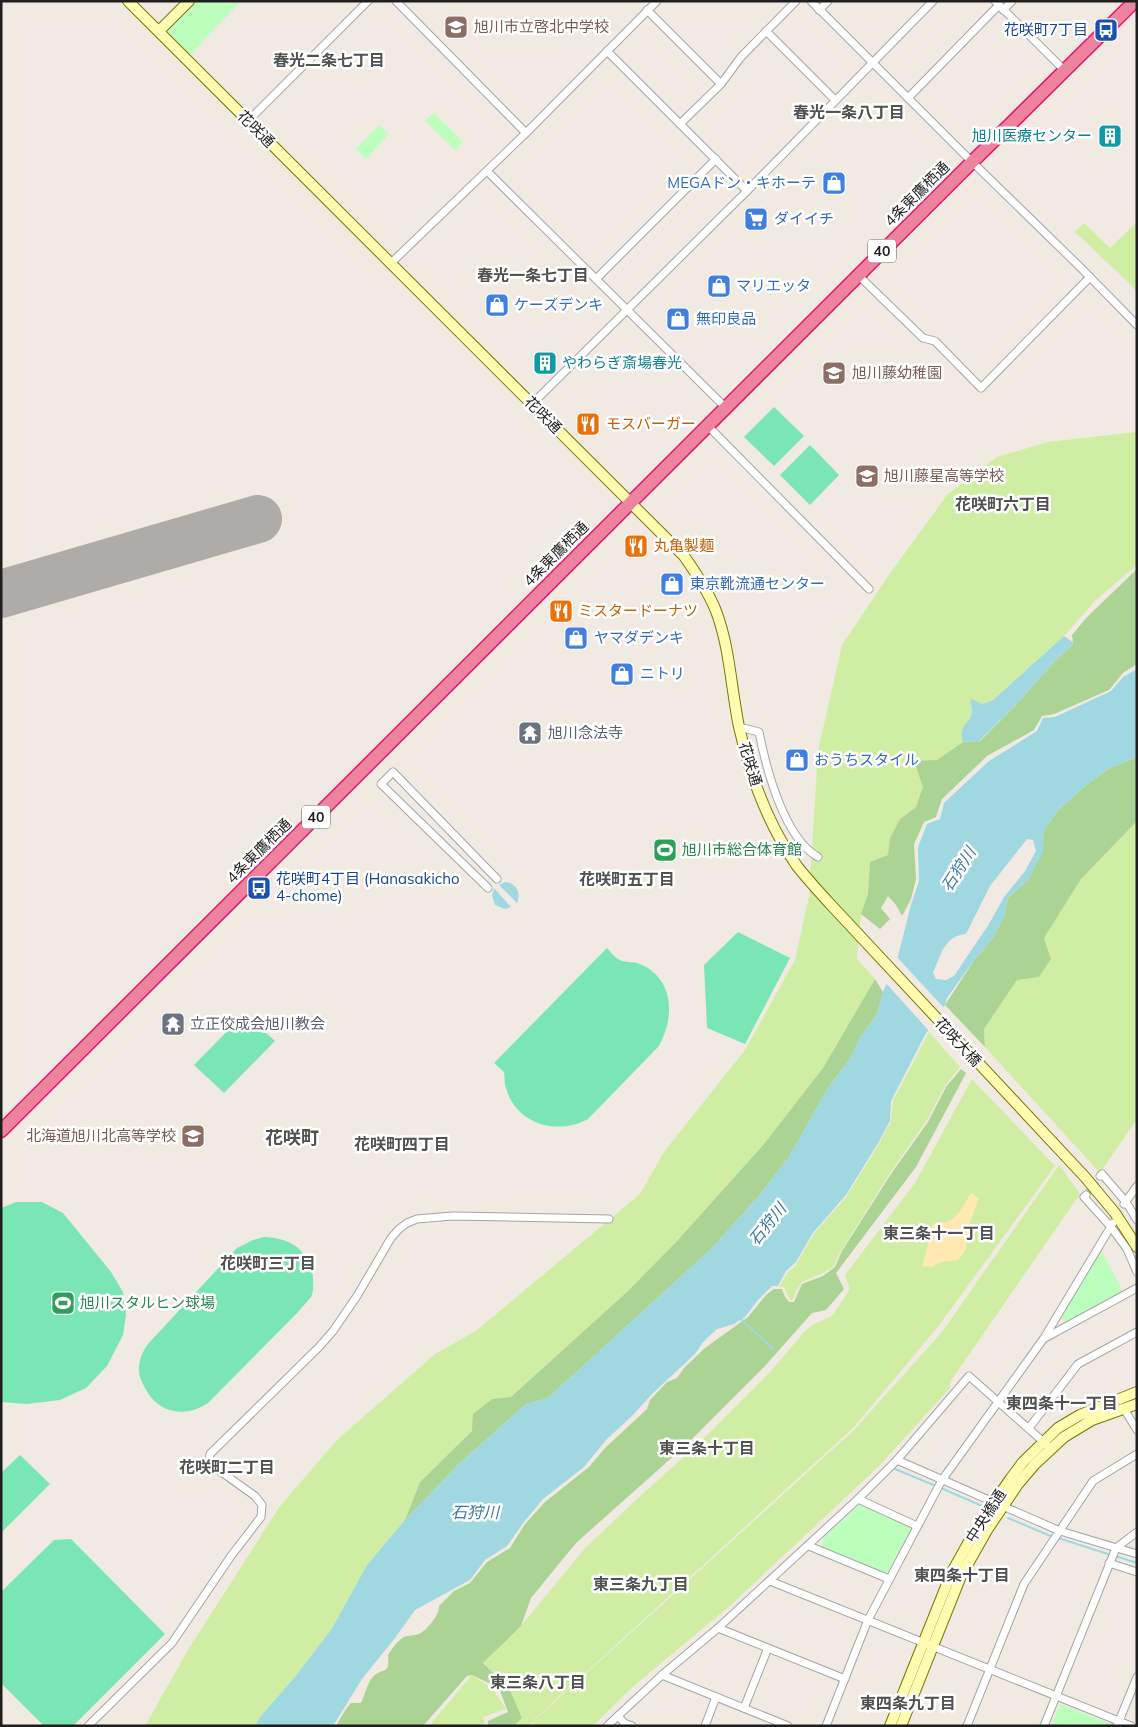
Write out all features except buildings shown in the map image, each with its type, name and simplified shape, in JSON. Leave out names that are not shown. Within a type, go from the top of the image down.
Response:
[{"type":"highway","name":"4条東鷹栖通","points":[[1,1131],[1133,2]]},
{"type":"street","name":"花咲通","points":[[128,1],[684,556],[708,594],[724,636],[739,726],[762,802],[776,832],[796,865],[832,906]]},
{"type":"street","points":[[159,31],[189,1]]},
{"type":"street","points":[[248,121],[368,1]]},
{"type":"street","points":[[396,1],[526,133]]},
{"type":"street","points":[[390,264],[526,133],[657,1]]},
{"type":"street","points":[[680,124],[721,84],[741,57],[796,1]]},
{"type":"street","points":[[811,1],[1137,325]]},
{"type":"street","points":[[819,10],[828,1]]},
{"type":"street","points":[[532,404],[747,191],[933,1]]},
{"type":"street","points":[[908,98],[999,5],[1012,1]]},
{"type":"street","points":[[999,5],[1065,71]]},
{"type":"street","points":[[647,10],[721,84]]},
{"type":"street","points":[[766,31],[835,100]]},
{"type":"street","points":[[607,51],[747,191]]},
{"type":"street","points":[[596,279],[716,159]]},
{"type":"street","points":[[487,171],[726,408]]},
{"type":"street","points":[[858,275],[923,338],[934,341],[981,388],[1090,277]]},
{"type":"street","points":[[708,426],[868,588]]},
{"type":"street","points":[[739,726],[758,732],[766,768],[780,804],[801,842],[810,853],[818,857]]},
{"type":"street","points":[[488,888],[381,784],[393,772],[497,879]]},
{"type":"street","name":"花咲大橋","points":[[832,906],[1085,1177],[1115,1213],[1137,1247]]},
{"type":"street","points":[[1100,1176],[1102,1174],[1137,1220]]},
{"type":"street","points":[[1125,1204],[1137,1186]]},
{"type":"street","points":[[1086,1195],[1084,1197],[1112,1225],[1127,1249],[1137,1272]]},
{"type":"street","points":[[88,1726],[172,1643],[231,1556],[261,1517],[262,1505],[255,1496],[210,1464],[208,1460],[210,1454],[319,1347],[357,1296],[399,1229],[416,1219],[452,1216],[609,1219]]},
{"type":"street","points":[[826,1726],[868,1620],[939,1485],[1044,1338],[1112,1225]]},
{"type":"street","points":[[1044,1338],[1137,1288]]},
{"type":"street","points":[[1029,1428],[1078,1364],[1137,1332]]},
{"type":"street","points":[[607,1726],[858,1500],[897,1460],[969,1376],[1047,1445]]},
{"type":"street","name":"中央橋通","points":[[1047,1445],[1058,1428],[1080,1415],[1137,1392]]},
{"type":"street","name":"中央橋通","points":[[901,1726],[951,1574],[961,1554],[999,1503],[1023,1462],[1047,1445],[1092,1420],[1137,1404]]},
{"type":"street","points":[[1124,1409],[1137,1430]]},
{"type":"street","points":[[967,1726],[1024,1584],[1094,1481],[1137,1454]]},
{"type":"street","points":[[897,1460],[939,1485],[999,1503],[1056,1536],[1113,1556],[1137,1572]]},
{"type":"street","points":[[858,1500],[917,1526]]},
{"type":"street","points":[[1044,1726],[1113,1556],[1137,1532]]},
{"type":"street","points":[[809,1546],[889,1579]]},
{"type":"street","points":[[1113,1556],[1137,1554]]},
{"type":"street","points":[[770,1581],[1056,1696],[1118,1724],[1131,1726]]},
{"type":"street","points":[[718,1628],[845,1679]]},
{"type":"street","name":"中央橋通","points":[[890,1726],[928,1644]]},
{"type":"street","points":[[744,1708],[768,1648]]},
{"type":"street","points":[[662,1675],[788,1726]]},
{"type":"street","points":[[1118,1724],[1137,1677]]},
{"type":"street","points":[[704,1726],[716,1697]]},
{"type":"street","points":[[618,1716],[624,1723],[632,1726]]},
{"type":"street","points":[[766,1726],[769,1718]]},
{"type":"green space","points":[[189,1],[241,1],[190,55],[163,27]]},
{"type":"green space","points":[[434,113],[463,142],[455,150],[425,121]]},
{"type":"green space","points":[[379,125],[389,134],[366,159],[356,149]]},
{"type":"green space","points":[[1137,222],[1137,292],[1075,232],[1084,223],[1110,248]]},
{"type":"green space","points":[[774,407],[804,436],[774,466],[744,437]]},
{"type":"green space","points":[[1137,432],[1137,565],[1095,601],[1064,636],[993,700],[982,704],[972,700],[970,702],[971,715],[964,726],[963,742],[937,760],[916,807],[900,819],[890,838],[888,855],[870,862],[868,894],[861,914],[857,959],[875,979],[823,1068],[764,1144],[678,1240],[628,1291],[511,1397],[492,1399],[473,1430],[420,1482],[405,1520],[367,1565],[331,1630],[294,1678],[260,1717],[255,1726],[145,1726],[188,1650],[280,1506],[337,1440],[435,1354],[476,1331],[640,1194],[664,1152],[745,1050],[795,960],[809,896],[818,751],[842,645],[891,572],[947,495],[997,457],[1048,442]]},
{"type":"green space","points":[[810,445],[839,475],[810,505],[780,475]]},
{"type":"green space","points":[[1137,569],[1137,664],[1123,673],[1109,690],[1054,714],[1042,716],[1034,730],[987,756],[942,799],[936,817],[924,822],[914,844],[916,879],[911,899],[902,916],[888,896],[881,908],[890,919],[880,929],[861,914],[868,894],[870,862],[888,855],[890,838],[900,819],[916,807],[923,787],[914,761],[937,760],[963,742],[980,741],[1073,644],[1072,635],[1087,617]]},
{"type":"green space","points":[[1137,757],[1137,821],[1081,879],[1044,938],[1051,959],[1039,977],[1017,980],[984,1029],[985,1047],[945,1005],[975,959],[992,939],[1004,917],[1008,898],[1028,880],[1042,852],[1044,831],[1057,811],[1108,769]]},
{"type":"green space","points":[[1137,821],[1137,1119],[1100,1173],[985,1047],[984,1029],[1017,980],[1051,959],[1044,938],[1081,879]]},
{"type":"green space","points":[[738,932],[790,958],[745,1044],[707,1028],[704,965]]},
{"type":"green space","points":[[607,948],[620,960],[640,964],[652,971],[660,979],[666,989],[669,1012],[664,1036],[658,1047],[588,1119],[564,1126],[551,1126],[539,1123],[528,1118],[511,1100],[505,1086],[504,1072],[494,1063]]},
{"type":"green space","points":[[875,979],[883,992],[877,1014],[860,1038],[850,1059],[828,1088],[789,1157],[758,1197],[711,1249],[548,1398],[525,1405],[461,1462],[405,1520],[420,1482],[472,1431],[473,1414],[492,1399],[511,1397],[628,1291],[678,1240],[764,1144],[823,1068]]},
{"type":"green space","points":[[245,1013],[275,1041],[224,1093],[194,1065]]},
{"type":"green space","points":[[929,1032],[960,1067],[945,1086],[927,1120],[890,1173],[833,1267],[802,1282],[793,1300],[790,1300],[784,1287],[779,1287],[788,1272],[796,1265],[813,1235],[846,1197],[868,1162],[891,1122],[893,1101]]},
{"type":"green space","points":[[961,1069],[966,1073],[916,1167],[836,1273],[844,1289],[826,1310],[812,1313],[765,1366],[686,1445],[576,1543],[531,1598],[521,1626],[483,1663],[510,1690],[522,1718],[514,1726],[488,1726],[488,1721],[508,1712],[499,1688],[472,1675],[467,1676],[423,1726],[336,1726],[351,1703],[361,1703],[372,1678],[387,1669],[388,1655],[397,1643],[404,1637],[417,1635],[422,1632],[435,1617],[439,1606],[454,1591],[470,1583],[487,1562],[510,1548],[525,1524],[545,1502],[589,1467],[605,1448],[647,1409],[650,1400],[667,1382],[677,1378],[684,1368],[705,1348],[748,1317],[766,1295],[774,1289],[782,1289],[789,1302],[794,1302],[802,1284],[823,1276],[835,1267],[842,1251],[891,1174],[928,1122],[946,1087]]},
{"type":"green space","points":[[972,1079],[1055,1166],[937,1328],[853,1428],[535,1719],[530,1726],[514,1726],[522,1718],[510,1690],[483,1663],[521,1626],[585,1548],[700,1442],[770,1372],[804,1332],[814,1324],[832,1316],[850,1289],[845,1275],[915,1183]]},
{"type":"green space","points":[[1059,1165],[1080,1194],[950,1382],[950,1388],[879,1466],[732,1604],[629,1690],[593,1726],[531,1726],[536,1719],[854,1430],[942,1332]]},
{"type":"green space","name":"旭川スタルヒン球場","points":[[16,1202],[42,1202],[63,1213],[111,1272],[123,1292],[126,1315],[123,1335],[107,1366],[86,1388],[60,1400],[27,1404],[1,1402],[1,1208]]},
{"type":"green space","points":[[264,1237],[290,1243],[303,1253],[311,1268],[313,1278],[311,1297],[208,1403],[191,1411],[173,1411],[165,1408],[151,1397],[140,1377],[139,1363],[145,1349],[237,1248]]},
{"type":"green space","points":[[1101,1250],[1123,1292],[1065,1322],[1061,1318]]},
{"type":"green space","points":[[20,1455],[50,1484],[1,1533],[1,1473]]},
{"type":"green space","points":[[861,1504],[912,1528],[887,1573],[822,1548],[823,1538]]},
{"type":"green space","points":[[71,1539],[165,1634],[73,1726],[44,1726],[1,1683],[1,1592],[54,1540]]},
{"type":"green space","points":[[472,1675],[493,1689],[506,1709],[483,1717],[485,1726],[429,1726]]},
{"type":"green space","points":[[1060,1704],[1112,1724],[1112,1726],[1052,1726]]},
{"type":"sand","points":[[971,1193],[979,1199],[968,1227],[966,1250],[958,1260],[941,1262],[932,1267],[922,1266],[928,1245],[927,1236],[934,1223],[953,1219]]},
{"type":"water","points":[[1064,636],[1074,643],[1051,665],[1017,704],[979,741],[963,742],[962,730],[971,715],[970,702],[972,699],[982,704],[993,700]]},
{"type":"water","name":"石狩川","points":[[1137,669],[1137,757],[1108,769],[1057,811],[1044,831],[1043,852],[1028,880],[1008,898],[1004,917],[992,939],[947,998],[945,1005],[925,1035],[891,1101],[890,1121],[878,1143],[846,1195],[812,1234],[796,1262],[786,1271],[778,1286],[772,1286],[745,1317],[734,1324],[717,1329],[703,1342],[695,1354],[606,1440],[584,1467],[543,1499],[507,1546],[485,1560],[470,1580],[415,1610],[362,1679],[333,1726],[255,1726],[260,1717],[294,1678],[331,1630],[367,1565],[405,1520],[461,1462],[525,1405],[548,1398],[711,1249],[758,1197],[789,1157],[828,1088],[850,1059],[860,1038],[877,1014],[883,992],[898,956],[919,881],[918,847],[927,824],[940,819],[944,803],[989,761],[1037,731],[1043,718],[1055,717],[1111,691],[1123,677]],"holes":[[[1027,839],[1033,840],[1036,851],[1025,871],[1004,897],[989,924],[954,976],[946,980],[936,979],[933,973],[944,947],[953,938],[966,934],[990,886]]]},
{"type":"water","points":[[505,882],[512,884],[517,889],[517,903],[499,885]]},
{"type":"water","points":[[494,888],[511,907],[505,909],[495,905],[492,895]]},
{"type":"pier","points":[[896,956],[945,1009],[930,1032],[885,982]]},
{"type":"waterway","points":[[740,1318],[773,1349]]},
{"type":"waterway","points":[[895,1469],[936,1486]]},
{"type":"waterway","points":[[941,1488],[982,1506]]},
{"type":"waterway","points":[[1008,1518],[1053,1537]]},
{"type":"waterway","points":[[1058,1538],[1111,1555]]},
{"type":"waterway","points":[[1115,1556],[1137,1563]]},
{"type":"runway","points":[[1,594],[258,519]]},
{"type":"tunnel","points":[[1086,1195],[1100,1176]]},
{"type":"place","name":"旭川市立啓北中学校","points":[[456,27]]},
{"type":"place","name":"花咲町7丁目","points":[[1106,30]]},
{"type":"place","name":"旭川医療センター","points":[[1110,136]]},
{"type":"place","name":"MEGAドン・キホーテ","points":[[834,183]]},
{"type":"place","name":"ダイイチ","points":[[756,219]]},
{"type":"place","name":"マリエッタ","points":[[719,286]]},
{"type":"place","name":"ケーズデンキ","points":[[497,305]]},
{"type":"place","name":"無印良品","points":[[678,319]]},
{"type":"place","name":"やわらぎ斎場春光","points":[[545,363]]},
{"type":"place","name":"旭川藤幼稚園","points":[[834,373]]},
{"type":"place","name":"モスバーガー","points":[[588,424]]},
{"type":"place","name":"旭川藤星高等学校","points":[[867,476]]},
{"type":"place","name":"丸亀製麺","points":[[636,546]]},
{"type":"place","name":"東京靴流通センター","points":[[672,584]]},
{"type":"place","name":"ミスタードーナツ","points":[[561,611]]},
{"type":"place","name":"ヤマダデンキ","points":[[576,638]]},
{"type":"place","name":"ニトリ","points":[[622,674]]},
{"type":"place","name":"旭川念法寺","points":[[530,733]]},
{"type":"place","name":"おうちスタイル","points":[[797,760]]},
{"type":"place","name":"旭川市総合体育館","points":[[665,850]]},
{"type":"place","name":"花咲町4丁目 (Hanasakicho 4-chome)","points":[[259,888]]},
{"type":"place","name":"立正佼成会旭川教会","points":[[173,1024]]},
{"type":"place","name":"北海道旭川北高等学校","points":[[193,1136]]},
{"type":"place","name":"旭川スタルヒン球場","points":[[63,1303]]},
{"type":"district","name":"春光二条七丁目","points":[[329,60]]},
{"type":"district","name":"春光一条八丁目","points":[[849,112]]},
{"type":"district","name":"春光一条七丁目","points":[[533,275]]},
{"type":"district","name":"花咲町六丁目","points":[[1003,504]]},
{"type":"district","name":"花咲町五丁目","points":[[627,879]]},
{"type":"district","name":"花咲町","points":[[292,1138]]},
{"type":"district","name":"花咲町四丁目","points":[[402,1144]]},
{"type":"district","name":"東三条十一丁目","points":[[939,1233]]},
{"type":"district","name":"花咲町三丁目","points":[[268,1263]]},
{"type":"district","name":"東四条十一丁目","points":[[1062,1403]]},
{"type":"district","name":"東三条十丁目","points":[[707,1448]]},
{"type":"district","name":"花咲町二丁目","points":[[227,1467]]},
{"type":"district","name":"東四条十丁目","points":[[962,1575]]},
{"type":"district","name":"東三条九丁目","points":[[641,1584]]},
{"type":"district","name":"東三条八丁目","points":[[538,1682]]},
{"type":"district","name":"東四条九丁目","points":[[908,1703]]}]
